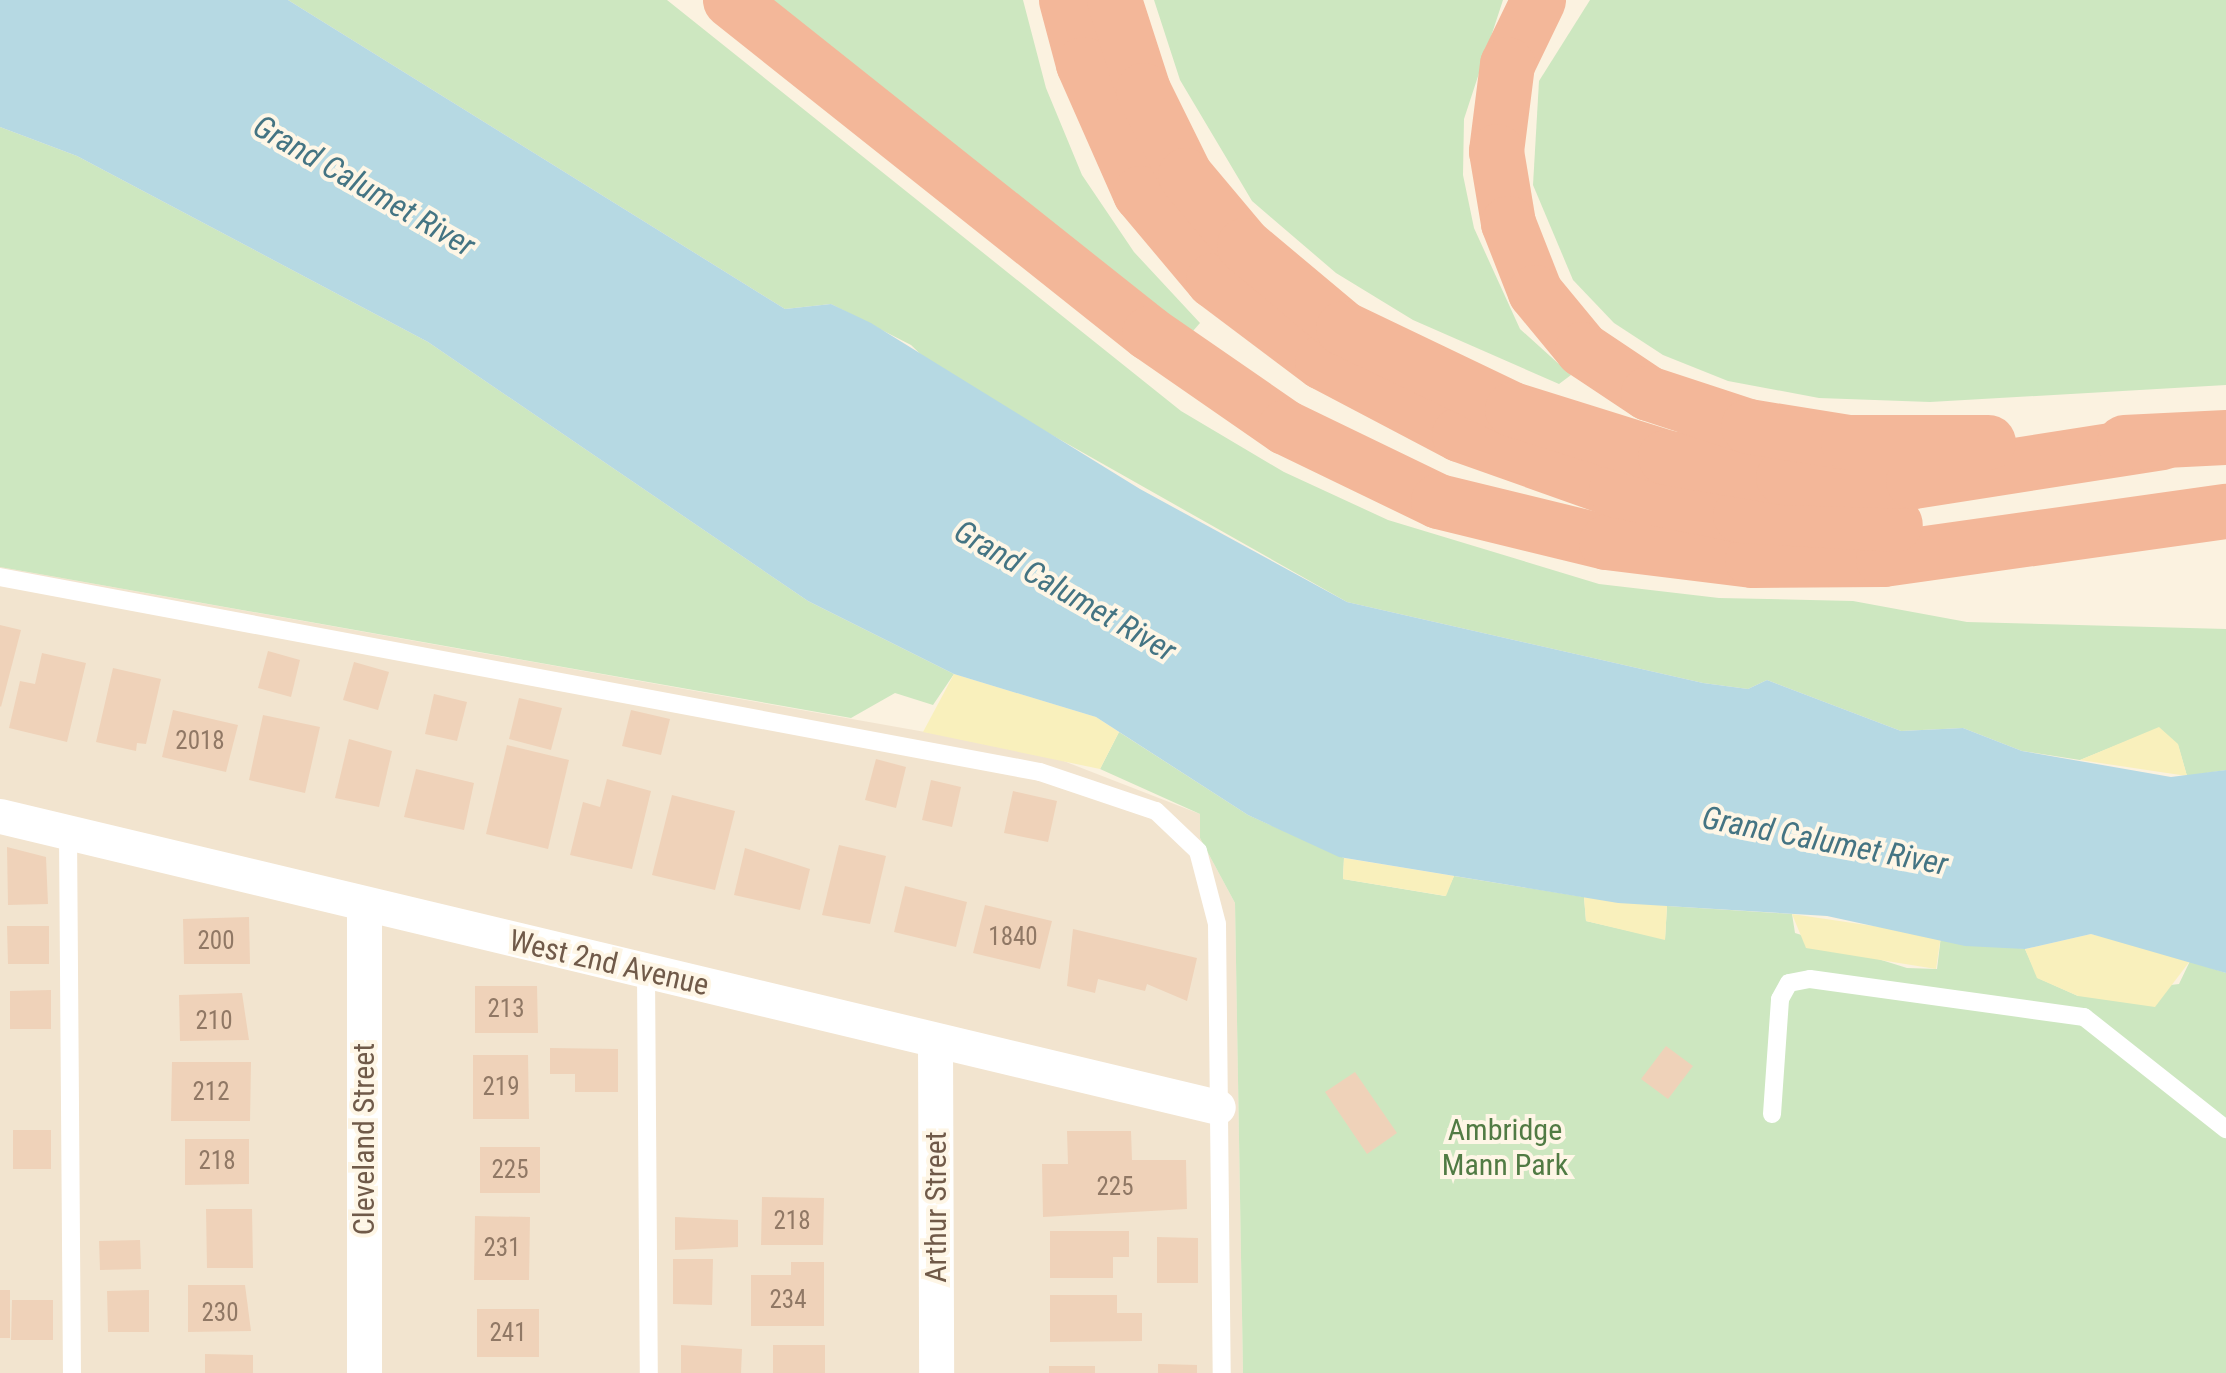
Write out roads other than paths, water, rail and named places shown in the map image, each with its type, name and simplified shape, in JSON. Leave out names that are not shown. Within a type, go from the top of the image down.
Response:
[{"type":"highway","points":[[730,0],[1149,333],[1285,427],[1438,501],[1606,542],[1752,560],[1883,559],[2226,511]]},
{"type":"highway","points":[[1066,0],[1083,64],[1140,193],[1214,280],[1322,362],[1459,434],[1616,490],[1740,514],[1876,525],[2168,518]]},
{"type":"highway","points":[[1114,0],[1143,90],[1184,174],[1244,246],[1343,328],[1512,410],[1665,457],[1783,476],[1913,481],[2162,442],[2226,437]]},
{"type":"highway","points":[[1538,0],[1507,64],[1496,151],[1508,223],[1535,292],[1582,349],[1648,393],[1748,426],[1848,442],[2162,442]]},
{"type":"street","name":"West 2nd Avenue","points":[[0,816],[1218,1107]]},
{"type":"street","name":"Cleveland Street","points":[[364,905],[364,1373]]},
{"type":"street","name":"Arthur Street","points":[[936,1042],[936,1373]]},
{"type":"lane","points":[[0,577],[1040,772],[1141,802],[1180,829],[1208,872],[1217,924],[1222,1373]]},
{"type":"lane","points":[[68,832],[72,1373]]},
{"type":"lane","points":[[646,972],[649,1373]]},
{"type":"lane","points":[[1772,1114],[1780,999],[1788,982],[1810,980],[2084,1017],[2226,1129]]},
{"type":"water","name":"Grand Calumet River","points":[[0,0],[288,0],[785,309],[831,304],[871,323],[1140,489],[1347,602],[1703,683],[1748,689],[1767,680],[1901,731],[1963,728],[2022,751],[2171,777],[2226,770],[2226,973],[2091,934],[2025,949],[1965,946],[1827,916],[1618,903],[1339,857],[1248,815],[1096,717],[954,674],[808,601],[428,342],[77,156],[0,127]]},
{"type":"park label","name":"Ambridge Mann Park","points":[[1505,1147]]}]
